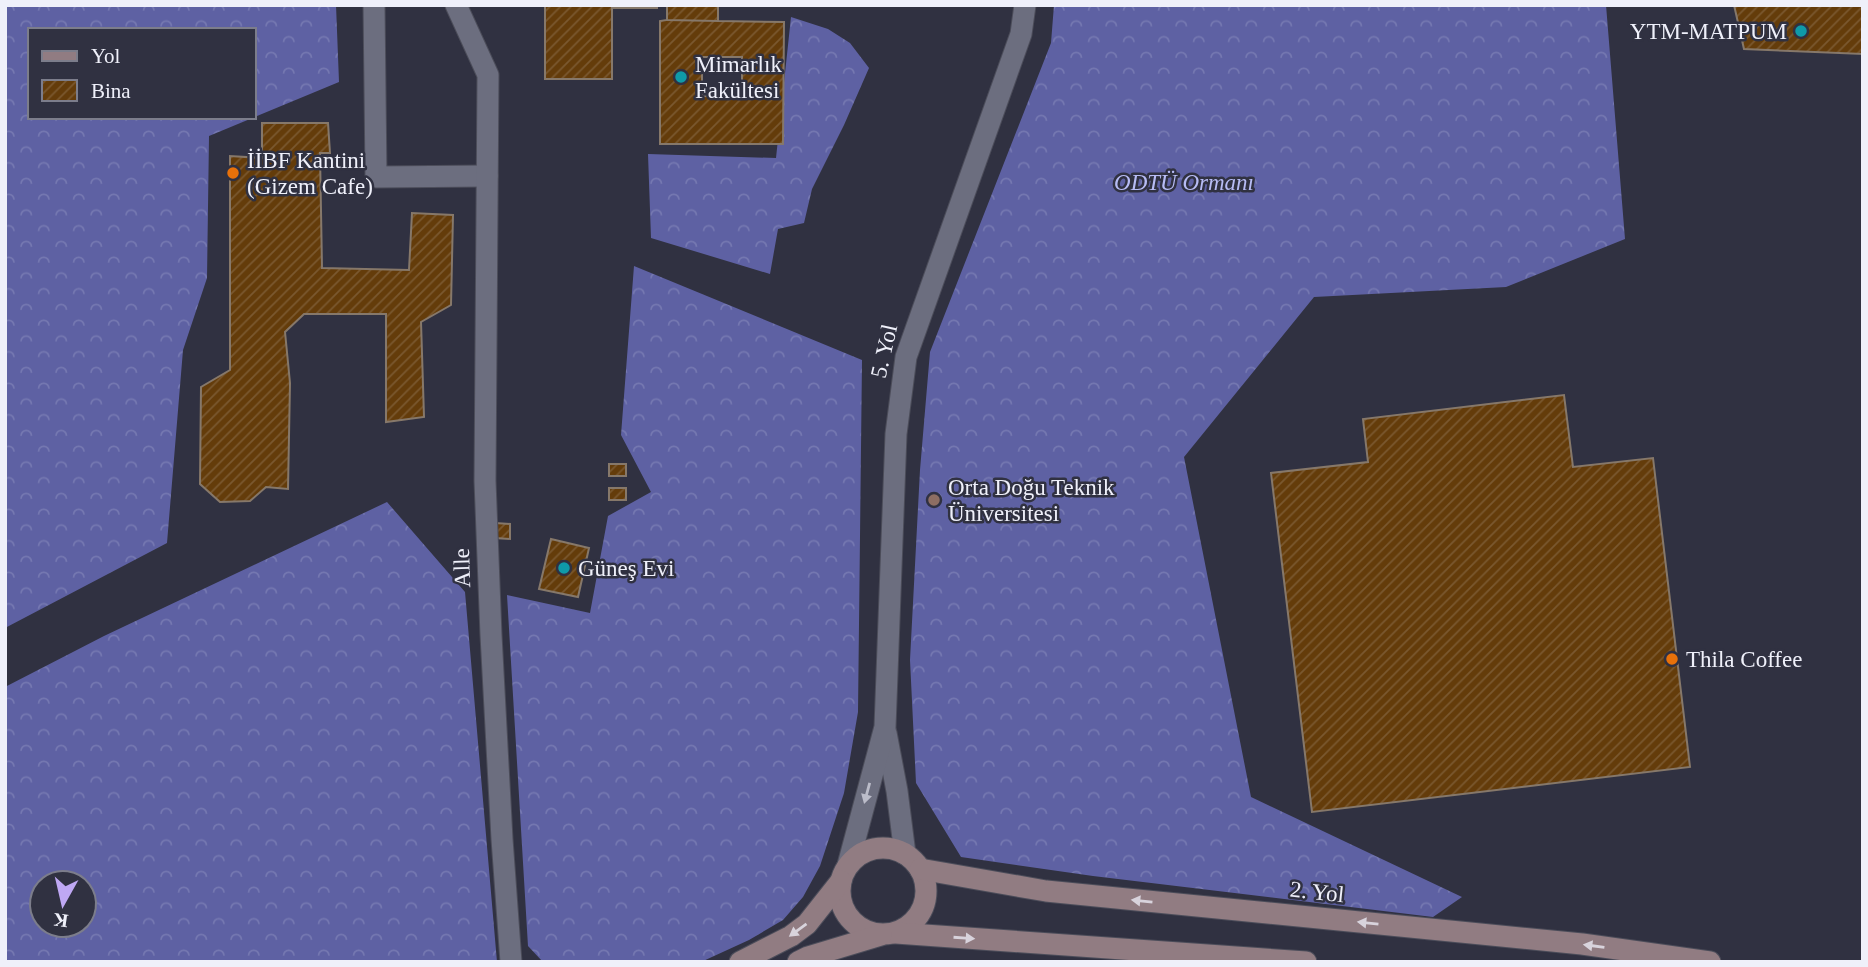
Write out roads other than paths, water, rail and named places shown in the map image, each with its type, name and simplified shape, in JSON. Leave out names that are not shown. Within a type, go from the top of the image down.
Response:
[{"type":"street","points":[[374,5],[376,177],[487,176]]},
{"type":"street","name":"Alle","points":[[456,5],[488,75],[485,481],[494,689],[512,960]]},
{"type":"street","name":"5. Yol","points":[[913,861],[885,727],[896,434],[906,357],[1018,44],[1025,5]]},
{"type":"street","name":"5. Yol","points":[[845,873],[885,727]]},
{"type":"street","name":"2. Yol","points":[[740,962],[796,933],[817,913],[857,856],[881,848],[894,849],[913,861],[1046,891],[1569,943],[1710,962]]},
{"type":"street","points":[[797,962],[908,927],[924,907],[927,894],[925,881],[913,861]]},
{"type":"street","points":[[845,873],[839,893],[842,906],[848,917],[868,932],[1306,962]]},
{"type":"place","name":"YTM-MATPUM","points":[[1801,31]]},
{"type":"place","name":"Mimarlık Fakültesi","points":[[681,77]]},
{"type":"place","name":"İİBF Kantini (Gizem Cafe)","points":[[233,173]]},
{"type":"place","name":"Orta Doğu Teknik Üniversitesi","points":[[934,500]]},
{"type":"place","name":"Güneş Evi","points":[[564,568]]},
{"type":"place","name":"Thila Coffee","points":[[1672,659]]},
{"type":"park label","name":"ODTÜ Ormanı","points":[[1184,182]]}]
